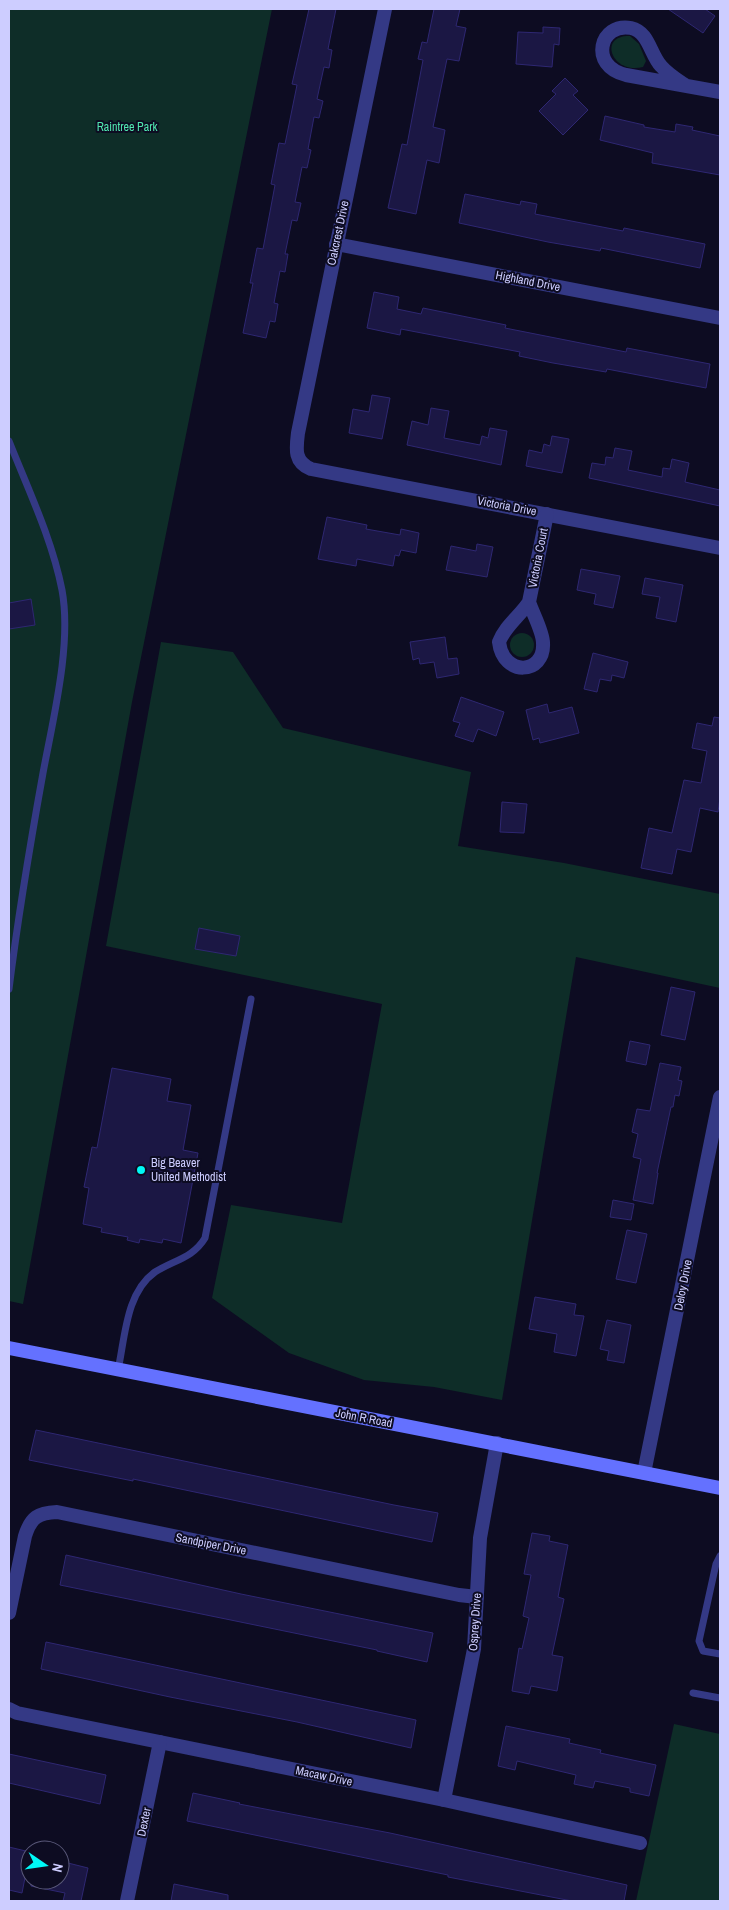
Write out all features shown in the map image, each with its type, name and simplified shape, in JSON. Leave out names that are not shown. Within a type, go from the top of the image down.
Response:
[{"type":"main road","name":"John R Road","points":[[9,1348],[720,1488]]},
{"type":"street","name":"Oakcrest Drive","points":[[297,458],[298,433],[385,9]]},
{"type":"street","points":[[685,85],[660,65],[642,33],[637,30],[620,28],[610,33],[606,38],[602,54],[605,63],[614,72],[720,92]]},
{"type":"street","name":"Highland Drive","points":[[336,244],[720,318]]},
{"type":"street","name":"Victoria Drive","points":[[297,458],[304,466],[311,469],[720,548]]},
{"type":"street","name":"Victoria Court","points":[[529,602],[547,514]]},
{"type":"street","name":"Deloy Drive","points":[[644,1473],[720,1097]]},
{"type":"street","name":"Osprey Drive","points":[[444,1800],[474,1649],[480,1538],[497,1443]]},
{"type":"street","name":"Sandpiper Drive","points":[[10,1609],[29,1524],[36,1516],[57,1512],[459,1595],[477,1597]]},
{"type":"street","name":"Macaw Drive","points":[[9,1710],[444,1800],[640,1843]]},
{"type":"street","name":"Dexter","points":[[127,1901],[160,1742]]},
{"type":"lane","points":[[9,441],[53,557],[62,590],[64,626],[57,691],[22,891],[9,989]]},
{"type":"lane","points":[[118,1370],[130,1310],[140,1288],[153,1273],[192,1254],[205,1238],[251,999]]},
{"type":"lane","points":[[720,1556],[716,1564],[699,1641],[703,1651],[720,1654]]},
{"type":"lane","points":[[693,1693],[720,1698]]},
{"type":"green space","name":"Raintree Park","points":[[9,9],[272,9],[132,702],[23,1304],[9,1301]]},
{"type":"green space","points":[[630,36],[639,44],[646,61],[643,67],[632,68],[623,65],[613,54],[611,47],[614,42],[620,37]]},
{"type":"green space","points":[[522,633],[527,634],[533,640],[533,650],[527,656],[522,657],[517,656],[511,650],[510,645],[511,640],[517,634]]},
{"type":"green space","points":[[161,642],[233,652],[283,728],[471,772],[458,846],[564,863],[720,894],[720,988],[576,957],[502,1400],[434,1387],[364,1380],[289,1353],[212,1298],[231,1205],[342,1223],[382,1004],[106,946]]},
{"type":"green space","points":[[674,1724],[720,1734],[720,1901],[636,1901]]},
{"type":"building","points":[[309,9],[336,9],[328,49],[332,50],[329,68],[324,67],[317,99],[323,101],[319,118],[314,117],[308,149],[311,150],[307,168],[302,167],[295,202],[301,203],[297,221],[292,220],[285,254],[288,254],[285,272],[280,271],[274,303],[278,304],[275,322],[270,321],[266,338],[243,333],[253,283],[250,283],[257,248],[263,249],[275,185],[271,184],[279,143],[285,144],[297,85],[292,84]]},
{"type":"building","points":[[434,9],[460,9],[456,26],[466,28],[459,61],[447,59],[433,127],[445,130],[439,163],[427,160],[416,214],[388,208],[402,144],[407,145],[423,60],[418,59],[422,42],[427,43]]},
{"type":"building","points":[[668,9],[705,9],[715,16],[703,33]]},
{"type":"building","points":[[543,27],[560,28],[559,45],[554,44],[552,67],[516,64],[518,32],[543,33]]},
{"type":"building","points":[[565,78],[578,91],[573,95],[588,110],[563,135],[539,111],[556,94],[552,91]]},
{"type":"building","points":[[605,116],[644,125],[644,127],[675,132],[676,124],[693,127],[692,130],[720,136],[720,175],[652,163],[653,153],[600,140]]},
{"type":"building","points":[[465,194],[520,205],[521,201],[537,204],[535,214],[623,231],[624,228],[705,244],[700,268],[601,248],[600,251],[548,242],[459,223]]},
{"type":"building","points":[[374,292],[399,297],[397,309],[421,314],[423,308],[506,325],[505,328],[626,352],[627,348],[710,364],[706,388],[607,369],[606,372],[553,363],[519,356],[520,352],[401,329],[400,335],[367,328]]},
{"type":"building","points":[[372,395],[390,398],[382,439],[349,433],[353,409],[369,412]]},
{"type":"building","points":[[431,408],[449,411],[444,438],[480,445],[482,436],[488,438],[490,428],[507,431],[501,465],[407,445],[412,421],[428,425]]},
{"type":"building","points":[[552,436],[569,439],[562,473],[526,466],[529,450],[542,453],[544,444],[550,446]]},
{"type":"building","points":[[615,448],[632,451],[628,470],[662,477],[663,468],[670,469],[672,459],[689,463],[685,482],[720,490],[720,506],[589,478],[592,463],[605,465],[606,457],[613,458]]},
{"type":"building","points":[[327,517],[367,525],[366,529],[400,535],[401,529],[419,533],[416,553],[401,550],[399,556],[395,555],[393,566],[357,559],[356,566],[318,559]]},
{"type":"building","points":[[477,544],[493,547],[487,577],[446,570],[451,546],[476,551]]},
{"type":"building","points":[[581,569],[620,576],[613,608],[594,604],[596,594],[577,590]]},
{"type":"building","points":[[645,578],[683,585],[676,622],[656,618],[660,597],[642,594]]},
{"type":"building","points":[[31,599],[35,625],[9,629],[9,603]]},
{"type":"building","points":[[445,637],[448,659],[457,658],[459,674],[437,678],[434,662],[420,664],[419,658],[413,660],[410,642]]},
{"type":"building","points":[[593,653],[628,662],[624,678],[612,675],[611,681],[600,679],[597,692],[584,689]]},
{"type":"building","points":[[461,697],[504,712],[496,736],[478,729],[473,742],[455,736],[460,723],[453,721]]},
{"type":"building","points":[[547,704],[549,713],[572,707],[579,733],[540,743],[539,738],[533,740],[526,710]]},
{"type":"building","points":[[714,717],[720,718],[720,798],[718,812],[700,808],[691,852],[677,849],[672,874],[641,868],[649,828],[672,833],[684,780],[701,783],[707,751],[692,748],[697,723],[712,726]]},
{"type":"building","points":[[502,802],[527,804],[524,833],[500,832]]},
{"type":"building","points":[[199,928],[240,936],[236,956],[195,949]]},
{"type":"building","points":[[671,987],[695,992],[685,1040],[661,1035]]},
{"type":"building","points":[[630,1041],[650,1045],[646,1065],[626,1061]]},
{"type":"building","points":[[660,1063],[681,1067],[678,1080],[682,1081],[679,1096],[675,1095],[673,1107],[671,1107],[657,1173],[653,1204],[633,1200],[641,1159],[633,1157],[638,1134],[632,1132],[637,1109],[650,1111]]},
{"type":"building","name":"Big Beaver United Methodist","points":[[112,1068],[171,1079],[167,1101],[191,1105],[183,1150],[198,1153],[181,1243],[163,1239],[162,1243],[140,1239],[139,1243],[127,1240],[128,1237],[101,1232],[102,1228],[83,1224],[89,1188],[84,1187],[92,1147],[97,1148]]},
{"type":"building","points":[[613,1200],[634,1204],[631,1220],[610,1217]]},
{"type":"building","points":[[627,1230],[647,1234],[636,1283],[616,1279]]},
{"type":"building","points":[[535,1297],[576,1304],[574,1315],[584,1316],[576,1356],[554,1352],[557,1334],[529,1329]]},
{"type":"building","points":[[607,1320],[631,1325],[624,1363],[607,1360],[609,1351],[600,1349]]},
{"type":"building","points":[[36,1430],[438,1513],[432,1542],[133,1479],[133,1481],[29,1460]]},
{"type":"building","points":[[532,1533],[550,1536],[549,1541],[568,1545],[558,1597],[564,1599],[552,1655],[563,1657],[557,1691],[531,1686],[529,1694],[512,1691],[519,1648],[522,1649],[529,1618],[523,1616],[531,1575],[524,1574]]},
{"type":"building","points":[[66,1555],[241,1594],[433,1633],[427,1662],[60,1585]]},
{"type":"building","points":[[46,1642],[416,1720],[411,1748],[297,1722],[41,1669]]},
{"type":"building","points":[[506,1726],[570,1739],[569,1743],[601,1750],[600,1753],[656,1765],[649,1796],[630,1792],[630,1788],[595,1781],[593,1788],[574,1784],[576,1775],[517,1761],[515,1770],[498,1766]]},
{"type":"building","points":[[9,1754],[106,1775],[100,1804],[9,1783]]},
{"type":"building","points":[[193,1793],[239,1804],[390,1833],[627,1885],[624,1901],[572,1901],[448,1877],[448,1875],[187,1821]]},
{"type":"building","points":[[9,1847],[20,1850],[20,1890],[23,1890],[22,1893],[9,1890]]},
{"type":"building","points":[[70,1864],[88,1868],[81,1901],[63,1901],[65,1893],[50,1890],[70,1890]]},
{"type":"building","points":[[174,1884],[228,1895],[228,1901],[171,1901]]},
{"type":"place","name":"Big Beaver United Methodist","points":[[141,1170]]}]
